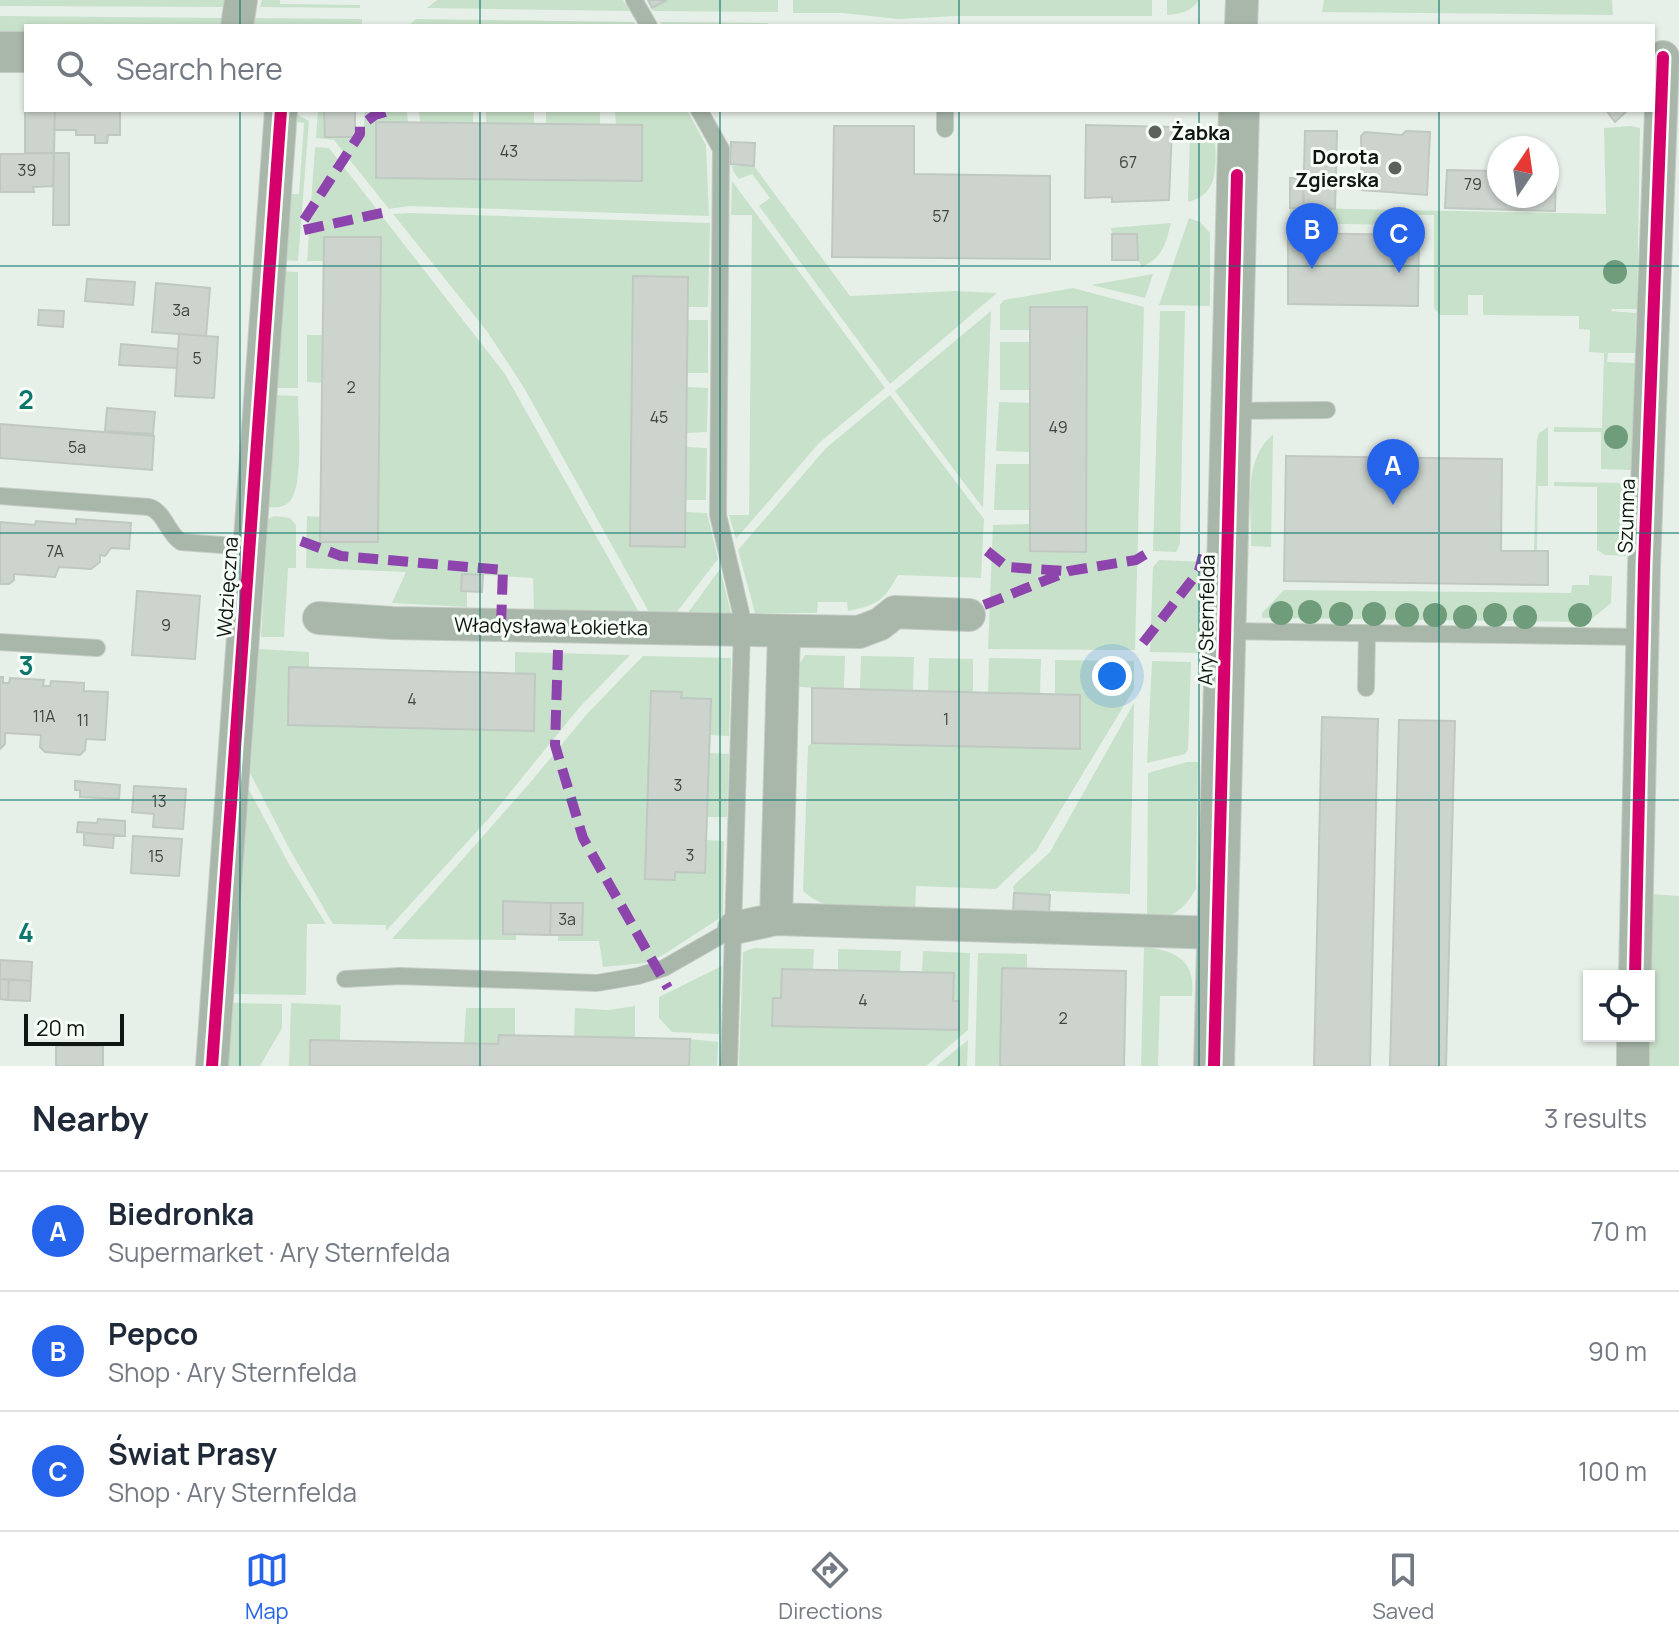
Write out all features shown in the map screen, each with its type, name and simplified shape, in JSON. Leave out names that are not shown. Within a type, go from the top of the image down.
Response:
[{"type":"street","points":[[237,24],[241,0]]},
{"type":"street","points":[[1241,24],[1242,0]]},
{"type":"street","points":[[0,52],[24,52]]},
{"type":"street","name":"Szumna","points":[[1635,970],[1642,637],[1665,57]]},
{"type":"street","name":"Wdzięczna","points":[[212,1066],[281,112]]},
{"type":"street","name":"Ary Sternfelda","points":[[1214,1066],[1239,112]]},
{"type":"street","name":"Władysława Łokietka","points":[[319,618],[407,623],[859,632],[880,624],[895,612],[969,615]]},
{"type":"street","points":[[776,919],[784,631]]},
{"type":"street","points":[[734,928],[776,919],[1219,933]]},
{"type":"street","points":[[1633,1042],[1633,1066]]},
{"type":"lane","points":[[634,0],[648,24]]},
{"type":"lane","points":[[700,112],[721,149],[718,515],[742,629],[729,1066]]},
{"type":"lane","points":[[945,112],[945,129]]},
{"type":"lane","points":[[1231,411],[1327,410]]},
{"type":"lane","points":[[0,496],[149,507],[156,510],[181,542],[249,547]]},
{"type":"lane","points":[[1225,631],[1642,637]]},
{"type":"lane","points":[[1366,688],[1367,633]]},
{"type":"lane","points":[[0,642],[97,648]]},
{"type":"lane","points":[[345,979],[400,976],[597,983],[664,968],[734,928]]},
{"type":"green space","points":[[0,0],[228,0],[227,7],[0,6]]},
{"type":"green space","points":[[262,0],[280,0],[280,4],[360,5],[360,8],[260,7]]},
{"type":"green space","points":[[437,0],[623,0],[630,11],[427,8]]},
{"type":"green space","points":[[667,0],[778,0],[778,12],[653,11],[652,8]]},
{"type":"green space","points":[[793,0],[1152,0],[1152,16],[898,19],[842,13],[793,13]]},
{"type":"green space","points":[[1167,0],[1199,0],[1185,12],[1167,15]]},
{"type":"green space","points":[[1324,0],[1612,0],[1613,15],[1322,12]]},
{"type":"green space","points":[[0,16],[229,18],[227,24],[24,24],[24,34],[0,34]]},
{"type":"green space","points":[[248,18],[362,19],[362,24],[248,24]]},
{"type":"green space","points":[[416,19],[636,24],[410,24]]},
{"type":"green space","points":[[660,22],[768,23],[768,24]]},
{"type":"green space","points":[[293,112],[309,121],[298,261],[280,260],[284,194],[299,194],[304,123],[290,121]]},
{"type":"green space","points":[[318,112],[324,112],[325,137],[355,137],[355,127],[364,127],[365,112],[407,112],[408,123],[642,180],[642,126],[616,125],[615,112],[688,112],[706,145],[709,216],[409,206],[389,209],[334,140],[316,138]]},
{"type":"green space","points":[[419,112],[473,112],[473,123],[420,123]]},
{"type":"green space","points":[[486,112],[534,112],[534,124],[486,124]]},
{"type":"green space","points":[[546,112],[600,112],[600,125],[546,124]]},
{"type":"green space","points":[[1604,128],[1640,128],[1637,309],[1611,311],[1636,313],[1635,353],[1608,353],[1607,362],[1635,363],[1633,470],[1601,469],[1601,432],[1554,432],[1554,427],[1602,428],[1604,353],[1589,352],[1590,330],[1579,329],[1579,316],[1483,315],[1483,295],[1468,295],[1468,315],[1440,315],[1434,308],[1434,215],[1400,215],[1399,225],[1289,223],[1290,208],[1606,214]]},
{"type":"green space","points":[[1190,130],[1215,133],[1215,165],[1207,192],[1188,202]]},
{"type":"green space","points":[[315,147],[329,148],[505,374],[640,614],[534,612],[533,578],[483,575],[467,591],[467,607],[392,603],[406,572],[306,568],[307,516],[320,517],[320,542],[378,542],[381,238],[324,237],[323,261],[307,261]]},
{"type":"green space","points":[[732,166],[754,166],[850,296],[955,291],[997,293],[890,384],[759,206],[770,198],[752,174],[739,179]]},
{"type":"green space","points":[[732,181],[885,388],[819,443],[736,539],[729,515],[749,515],[752,215],[731,215]]},
{"type":"green space","points":[[393,214],[710,223],[708,307],[688,307],[633,277],[630,546],[685,512],[707,513],[718,559],[676,613],[649,612],[523,386],[486,330]]},
{"type":"green space","points":[[1189,218],[1200,222],[1210,233],[1210,306],[1159,305]]},
{"type":"green space","points":[[1171,223],[1159,254],[1142,267],[1138,260],[1137,234],[1112,234],[1111,228]]},
{"type":"green space","points":[[279,271],[298,272],[298,388],[270,388]]},
{"type":"green space","points":[[1153,274],[1145,298],[1091,285]]},
{"type":"green space","points":[[1073,288],[1144,307],[1135,650],[988,649],[993,525],[1030,524],[1030,551],[1086,551],[1087,307],[1030,307],[1030,330],[1000,330],[1000,305],[1004,300]]},
{"type":"green space","points":[[991,311],[983,508],[895,391]]},
{"type":"green space","points":[[1160,311],[1185,311],[1180,544],[1176,552],[1153,551]]},
{"type":"green space","points":[[688,320],[708,320],[708,373],[687,373]]},
{"type":"green space","points":[[307,335],[322,335],[322,383],[307,382]]},
{"type":"green space","points":[[1000,342],[1030,342],[1030,390],[1000,390]]},
{"type":"green space","points":[[687,387],[708,388],[707,432],[686,433]]},
{"type":"green space","points":[[269,395],[298,396],[297,481],[290,501],[277,507],[261,506]]},
{"type":"green space","points":[[890,395],[984,519],[981,578],[898,575],[879,600],[858,609],[848,611],[847,602],[818,602],[817,613],[755,613],[738,550],[826,448]]},
{"type":"green space","points":[[999,402],[1030,403],[1030,452],[996,451]]},
{"type":"green space","points":[[1548,427],[1548,486],[1538,486],[1537,551],[1534,551],[1537,439],[1539,433]]},
{"type":"green space","points":[[1273,435],[1271,547],[1251,546],[1253,471],[1263,445]]},
{"type":"green space","points":[[686,447],[707,448],[706,500],[686,500]]},
{"type":"green space","points":[[996,464],[1030,464],[1030,510],[994,510]]},
{"type":"green space","points":[[1554,482],[1626,483],[1632,489],[1630,556],[1605,555],[1597,550],[1597,487],[1554,486]]},
{"type":"green space","points":[[274,516],[290,518],[296,525],[296,568],[288,568],[284,637],[261,637],[268,519]]},
{"type":"green space","points":[[1159,560],[1205,562],[1202,653],[1150,652],[1153,567]]},
{"type":"green space","points":[[720,569],[731,613],[687,614]]},
{"type":"green space","points":[[1589,575],[1612,576],[1611,603],[1588,622],[1262,618],[1262,613],[1284,590],[1571,593],[1572,585],[1589,585]]},
{"type":"green space","points":[[259,649],[309,652],[309,668],[288,725],[533,731],[535,675],[515,674],[515,652],[630,655],[578,709],[491,816],[386,931],[386,925],[333,924],[250,773]]},
{"type":"green space","points":[[805,655],[845,656],[844,689],[799,687],[800,663]]},
{"type":"green space","points":[[643,656],[731,658],[729,736],[710,735],[681,698],[681,692],[651,691],[675,872],[705,873],[706,840],[724,841],[723,916],[663,955],[645,963],[603,967],[599,941],[558,941],[558,935],[582,935],[583,903],[503,901],[503,934],[516,935],[516,940],[392,939],[586,715]]},
{"type":"green space","points":[[861,656],[914,657],[913,690],[860,689]]},
{"type":"green space","points":[[929,658],[973,659],[973,692],[928,691]]},
{"type":"green space","points":[[989,658],[1041,659],[1040,694],[988,693]]},
{"type":"green space","points":[[1055,660],[1134,661],[1134,689],[1036,851],[996,889],[916,886],[915,912],[841,909],[814,899],[803,891],[808,746],[812,743],[1080,749],[1080,695],[1055,694]]},
{"type":"green space","points":[[1152,661],[1191,662],[1188,750],[1185,754],[1147,763]]},
{"type":"green space","points":[[1134,703],[1130,894],[1014,893],[1013,886],[1050,852]]},
{"type":"green space","points":[[709,753],[729,754],[727,817],[707,817]]},
{"type":"green space","points":[[1198,762],[1196,889],[1176,912],[1147,921],[1148,773]]},
{"type":"green space","points":[[248,788],[326,924],[307,924],[306,995],[234,994]]},
{"type":"green space","points":[[1650,894],[1679,896],[1679,1066],[1650,1066],[1650,1042],[1655,1042],[1655,970],[1650,970]]},
{"type":"green space","points":[[1144,947],[1174,954],[1187,965],[1191,974],[1192,996],[1160,996],[1158,1066],[1141,1066]]},
{"type":"green space","points":[[754,948],[814,949],[813,970],[782,969],[781,998],[773,1026],[958,1030],[959,1002],[953,1001],[922,973],[923,951],[970,953],[968,1030],[926,1066],[739,1066],[743,952]]},
{"type":"green space","points":[[838,949],[901,951],[900,972],[838,971]]},
{"type":"green space","points":[[978,953],[1027,954],[1027,969],[1002,969],[1000,1066],[975,1066]]},
{"type":"green space","points":[[722,966],[719,1034],[672,1032],[659,1018],[659,997]]},
{"type":"green space","points":[[233,1003],[282,1004],[282,1028],[260,1066],[228,1066]]},
{"type":"green space","points":[[291,1003],[341,1005],[340,1040],[311,1040],[310,1066],[289,1066]]},
{"type":"green space","points":[[635,1006],[635,1038],[574,1037],[575,1008],[608,1010]]},
{"type":"green space","points":[[466,1008],[515,1008],[515,1035],[499,1035],[498,1044],[464,1043]]},
{"type":"green space","points":[[690,1039],[718,1042],[717,1066],[689,1066]]},
{"type":"green space","points":[[968,1040],[967,1066],[936,1066]]},
{"type":"building","points":[[648,0],[667,0],[652,8]]},
{"type":"building","points":[[25,112],[55,112],[54,153],[25,153]]},
{"type":"building","points":[[55,112],[120,112],[120,135],[108,135],[107,143],[95,143],[95,135],[76,135],[76,130],[54,130]]},
{"type":"building","points":[[324,112],[355,112],[355,137],[325,137]]},
{"type":"building","points":[[1608,112],[1626,112],[1615,122]]},
{"type":"building","points":[[376,122],[642,125],[642,181],[376,178]]},
{"type":"building","points":[[1086,125],[1172,127],[1169,200],[1112,202],[1112,197],[1085,198]]},
{"type":"building","points":[[834,126],[914,126],[914,174],[1050,176],[1050,259],[832,257]]},
{"type":"building","points":[[1305,131],[1337,131],[1335,209],[1303,207]]},
{"type":"building","name":"Dorota Zgierska","points":[[1406,131],[1430,132],[1427,195],[1362,190],[1361,136],[1365,132],[1402,135]]},
{"type":"building","points":[[731,142],[755,143],[754,166],[730,164]]},
{"type":"building","points":[[54,153],[53,186],[33,187],[34,192],[0,192],[0,154]]},
{"type":"building","points":[[54,153],[69,153],[69,225],[53,225]]},
{"type":"building","points":[[1447,170],[1487,171],[1487,208],[1555,208],[1555,211],[1445,208]]},
{"type":"building","points":[[1290,178],[1303,178],[1304,209],[1290,208]]},
{"type":"building","points":[[1288,233],[1419,235],[1418,306],[1288,304]]},
{"type":"building","points":[[1112,234],[1137,234],[1138,260],[1112,260]]},
{"type":"building","points":[[324,237],[381,237],[378,542],[320,542]]},
{"type":"building","points":[[633,276],[688,277],[685,547],[630,546]]},
{"type":"building","points":[[87,279],[135,282],[133,305],[85,301]]},
{"type":"building","points":[[156,283],[210,288],[206,336],[152,332]]},
{"type":"building","points":[[1030,307],[1087,307],[1086,552],[1030,551]]},
{"type":"building","points":[[39,310],[64,311],[63,327],[38,325]]},
{"type":"building","points":[[179,334],[218,337],[214,398],[175,396]]},
{"type":"building","points":[[121,344],[178,349],[177,368],[119,365]]},
{"type":"building","points":[[107,408],[155,412],[153,434],[105,431]]},
{"type":"building","points":[[0,424],[154,436],[152,470],[0,458]]},
{"type":"building","points":[[1286,456],[1502,459],[1501,551],[1548,551],[1548,585],[1284,581]]},
{"type":"building","points":[[76,519],[131,523],[129,549],[111,548],[105,556],[100,555],[100,562],[91,569],[59,567],[55,577],[14,574],[14,580],[9,584],[0,584],[0,522],[76,524]]},
{"type":"building","points":[[462,574],[483,575],[482,592],[461,591]]},
{"type":"building","points":[[137,591],[200,596],[195,659],[132,655]]},
{"type":"building","points":[[289,667],[535,674],[534,731],[288,725]]},
{"type":"building","points":[[0,677],[3,677],[3,683],[9,683],[10,678],[44,680],[43,686],[50,686],[51,681],[84,683],[84,691],[108,692],[105,740],[86,739],[85,750],[80,755],[45,752],[40,747],[41,735],[5,733],[5,744],[0,749]]},
{"type":"building","points":[[812,688],[1080,695],[1080,749],[812,743]]},
{"type":"building","points":[[651,691],[682,692],[681,698],[711,699],[705,873],[675,872],[675,880],[645,879]]},
{"type":"building","points":[[1322,717],[1378,719],[1370,1066],[1314,1066]]},
{"type":"building","points":[[1399,720],[1455,721],[1446,1066],[1390,1066]]},
{"type":"building","points":[[75,781],[120,785],[119,799],[80,797],[80,790],[75,790]]},
{"type":"building","points":[[134,786],[186,789],[183,829],[153,827],[154,814],[132,812]]},
{"type":"building","points":[[98,819],[125,821],[125,836],[77,832],[78,822],[97,823]]},
{"type":"building","points":[[84,833],[114,835],[113,848],[84,845]]},
{"type":"building","points":[[133,836],[182,839],[179,876],[131,873]]},
{"type":"building","points":[[1014,893],[1050,895],[1049,914],[1013,913]]},
{"type":"building","points":[[503,901],[551,903],[550,935],[503,934]]},
{"type":"building","points":[[551,903],[583,903],[582,935],[550,935]]},
{"type":"building","points":[[0,960],[32,962],[31,981],[0,979]]},
{"type":"building","points":[[1002,968],[1126,971],[1124,1066],[1000,1066]]},
{"type":"building","points":[[782,969],[954,973],[953,1001],[959,1001],[959,1030],[772,1026],[773,998],[781,998]]},
{"type":"building","points":[[0,979],[9,979],[8,1000],[0,999]]},
{"type":"building","points":[[9,979],[31,981],[30,1001],[8,1000]]},
{"type":"building","points":[[499,1035],[690,1039],[689,1066],[310,1066],[310,1040],[498,1044]]},
{"type":"building","points":[[56,1046],[103,1046],[103,1066],[56,1066]]},
{"type":"marked path","points":[[304,220],[360,134],[360,126],[385,112]]},
{"type":"marked path","points":[[304,230],[386,212]]},
{"type":"marked path","points":[[301,541],[341,556],[503,570],[501,625]]},
{"type":"marked path","points":[[987,551],[1007,567],[1065,571]]},
{"type":"marked path","points":[[984,605],[1069,571],[1136,560],[1146,554]]},
{"type":"marked path","points":[[1143,643],[1199,571],[1203,555]]},
{"type":"marked path","points":[[558,650],[555,745],[583,838],[668,988]]},
{"type":"cycle path","points":[[1635,970],[1644,566],[1663,57]]},
{"type":"cycle path","points":[[212,1066],[281,112]]},
{"type":"cycle path","points":[[1214,1066],[1237,175]]},
{"type":"place","name":"Żabka","points":[[1155,132]]},
{"type":"place","name":"Dorota Zgierska","points":[[1395,168]]},
{"type":"place","name":"Pepco","points":[[1312,269]]},
{"type":"place","name":"Świat Prasy","points":[[1399,273]]},
{"type":"place","name":"Biedronka","points":[[1393,505]]}]
